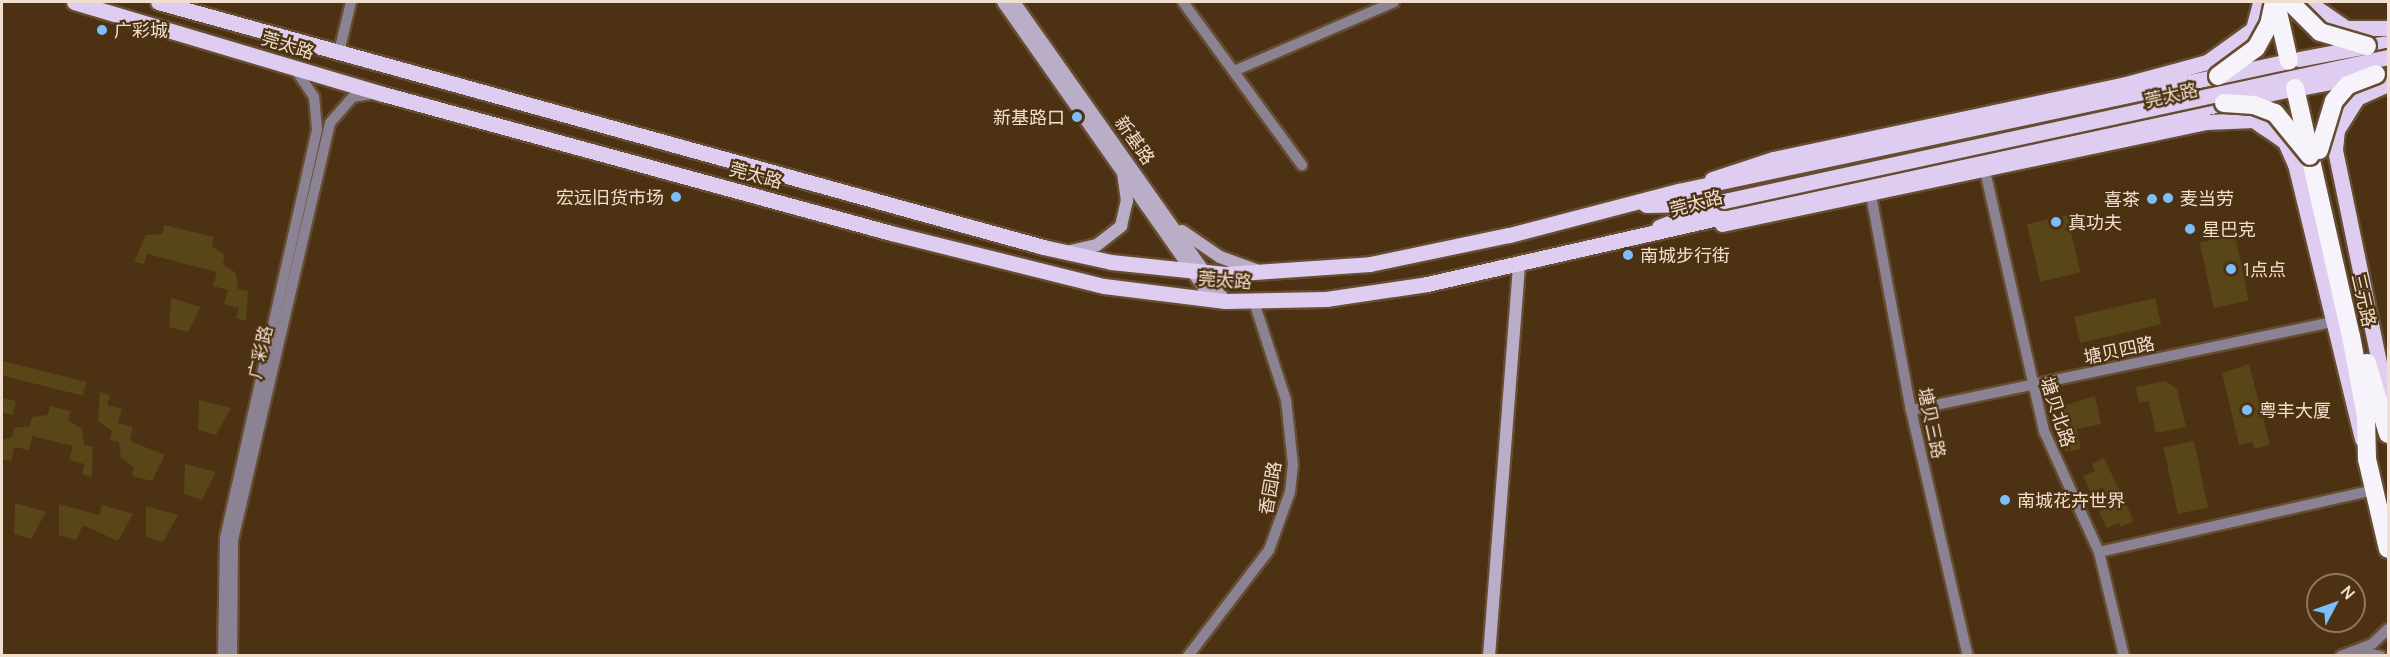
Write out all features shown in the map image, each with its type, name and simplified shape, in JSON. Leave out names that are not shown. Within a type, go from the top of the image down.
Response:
[{"type":"highway","points":[[2275,2],[2294,60]]},
{"type":"highway","points":[[2218,76],[2256,48],[2269,25],[2275,2]]},
{"type":"highway","points":[[2288,2],[2294,60]]},
{"type":"highway","points":[[2288,2],[2320,32],[2367,46]]},
{"type":"highway","name":"三元路","points":[[2294,60],[2355,335],[2366,417],[2367,459],[2388,549]]},
{"type":"highway","points":[[2224,103],[2254,105],[2275,113],[2315,153],[2334,101],[2348,85],[2384,76]]},
{"type":"highway","name":"三元路","points":[[2355,335],[2388,434]]},
{"type":"main road","name":"莞太路","points":[[74,2],[383,94],[1104,286],[1218,300],[1254,302],[1369,295],[1643,235],[1687,228],[1748,210],[2224,103],[2300,88],[2384,76]]},
{"type":"main road","name":"莞太路","points":[[158,2],[1065,252],[1199,272],[1265,273],[1370,264],[1637,204],[1678,191],[1738,182],[2218,76],[2388,43]]},
{"type":"main road","points":[[2260,2],[2253,29],[2241,45],[2235,84],[2254,120],[2285,142],[2295,164],[2367,459]]},
{"type":"main road","points":[[2308,2],[2331,22],[2356,54],[2357,85],[2337,130],[2335,150],[2388,405]]},
{"type":"main road","points":[[1678,191],[1773,159],[2167,74],[2207,62],[2253,29],[2290,12],[2312,13],[2346,28],[2388,28]]},
{"type":"main road","points":[[1637,204],[1679,207],[1724,201],[2388,57]]},
{"type":"main road","points":[[1687,228],[1745,222],[2206,122],[2254,120],[2271,131],[2311,135],[2346,113],[2357,98],[2384,76]]},
{"type":"main road","points":[[1643,235],[1724,201]]},
{"type":"street","points":[[339,52],[351,2]]},
{"type":"street","name":"新基路","points":[[1003,2],[1218,300]]},
{"type":"street","name":"新基路","points":[[1014,2],[1168,218],[1199,272]]},
{"type":"street","points":[[1183,2],[1302,165]]},
{"type":"street","points":[[1234,71],[1394,2]]},
{"type":"street","name":"广彩路","points":[[223,656],[225,538],[319,112],[308,83],[291,66]]},
{"type":"street","name":"广彩路","points":[[232,656],[233,540],[330,123],[353,97],[383,94]]},
{"type":"street","points":[[1065,252],[1097,245],[1121,226],[1127,201],[1122,169]]},
{"type":"street","name":"塘贝北路","points":[[1985,171],[2031,384],[2044,431],[2099,552],[2124,656]]},
{"type":"street","name":"塘贝三路","points":[[1871,195],[1911,410],[1968,656]]},
{"type":"street","points":[[1168,218],[1201,246],[1265,273]]},
{"type":"street","points":[[1489,656],[1519,263]]},
{"type":"street","name":"香园路","points":[[1188,656],[1269,550],[1290,492],[1293,465],[1286,400],[1254,302]]},
{"type":"street","name":"塘贝四路","points":[[1911,410],[2334,322]]},
{"type":"street","points":[[2099,552],[2375,490]]},
{"type":"street","points":[[2341,656],[2357,652],[2388,629]]},
{"type":"street","points":[[2357,652],[2381,656]]},
{"type":"building","points":[[2067,215],[2080,272],[2040,282],[2027,224]]},
{"type":"building","points":[[164,225],[214,237],[212,246],[225,255],[223,264],[236,273],[238,289],[248,291],[246,321],[236,318],[239,308],[224,304],[228,290],[213,286],[217,272],[147,254],[144,264],[134,262],[146,235],[162,234]]},
{"type":"building","points":[[2235,235],[2249,301],[2214,308],[2200,242]]},
{"type":"building","points":[[171,298],[201,307],[188,332],[169,327]]},
{"type":"building","points":[[2155,298],[2161,324],[2080,343],[2074,317]]},
{"type":"building","points":[[2,361],[86,382],[83,396],[2,375]]},
{"type":"building","name":"粤丰大厦","points":[[2249,364],[2270,445],[2254,449],[2253,442],[2239,445],[2222,373]]},
{"type":"building","points":[[2165,381],[2177,389],[2186,427],[2156,433],[2149,401],[2139,403],[2136,387]]},
{"type":"building","points":[[100,392],[110,395],[107,405],[122,409],[118,423],[133,427],[130,441],[165,455],[152,481],[132,476],[134,467],[121,458],[119,442],[110,440],[112,431],[98,421]]},
{"type":"building","points":[[2095,396],[2101,424],[2077,429],[2081,449],[2065,452],[2060,407]]},
{"type":"building","points":[[2,398],[16,401],[13,415],[2,412]]},
{"type":"building","points":[[199,400],[231,408],[216,435],[198,430]]},
{"type":"building","points":[[50,406],[71,411],[68,420],[82,429],[84,445],[93,447],[92,477],[82,474],[84,464],[69,460],[73,446],[32,436],[29,450],[14,447],[11,461],[2,459],[2,440],[12,437],[14,428],[30,426],[32,417],[48,415]]},
{"type":"building","points":[[2194,441],[2208,508],[2178,514],[2164,447]]},
{"type":"building","points":[[2104,458],[2134,521],[2121,527],[2119,523],[2107,528],[2099,512],[2111,506],[2103,487],[2091,493],[2083,476],[2095,471],[2092,464]]},
{"type":"building","points":[[185,464],[216,472],[202,500],[184,494]]},
{"type":"building","points":[[15,503],[46,512],[31,539],[14,534]]},
{"type":"building","points":[[59,504],[99,515],[102,505],[133,514],[118,541],[83,525],[76,540],[59,535]]},
{"type":"building","points":[[146,506],[178,515],[163,542],[146,537]]},
{"type":"place","name":"广彩城","points":[[102,30]]},
{"type":"place","name":"新基路口","points":[[1077,117]]},
{"type":"place","name":"宏远旧货市场","points":[[676,197]]},
{"type":"place","name":"麦当劳","points":[[2168,198]]},
{"type":"place","name":"喜茶","points":[[2152,199]]},
{"type":"place","name":"真功夫","points":[[2056,222]]},
{"type":"place","name":"星巴克","points":[[2190,229]]},
{"type":"place","name":"南城步行街","points":[[1628,255]]},
{"type":"place","name":"1点点","points":[[2231,269]]},
{"type":"place","name":"粤丰大厦","points":[[2247,410]]},
{"type":"place","name":"南城花卉世界","points":[[2005,500]]}]
